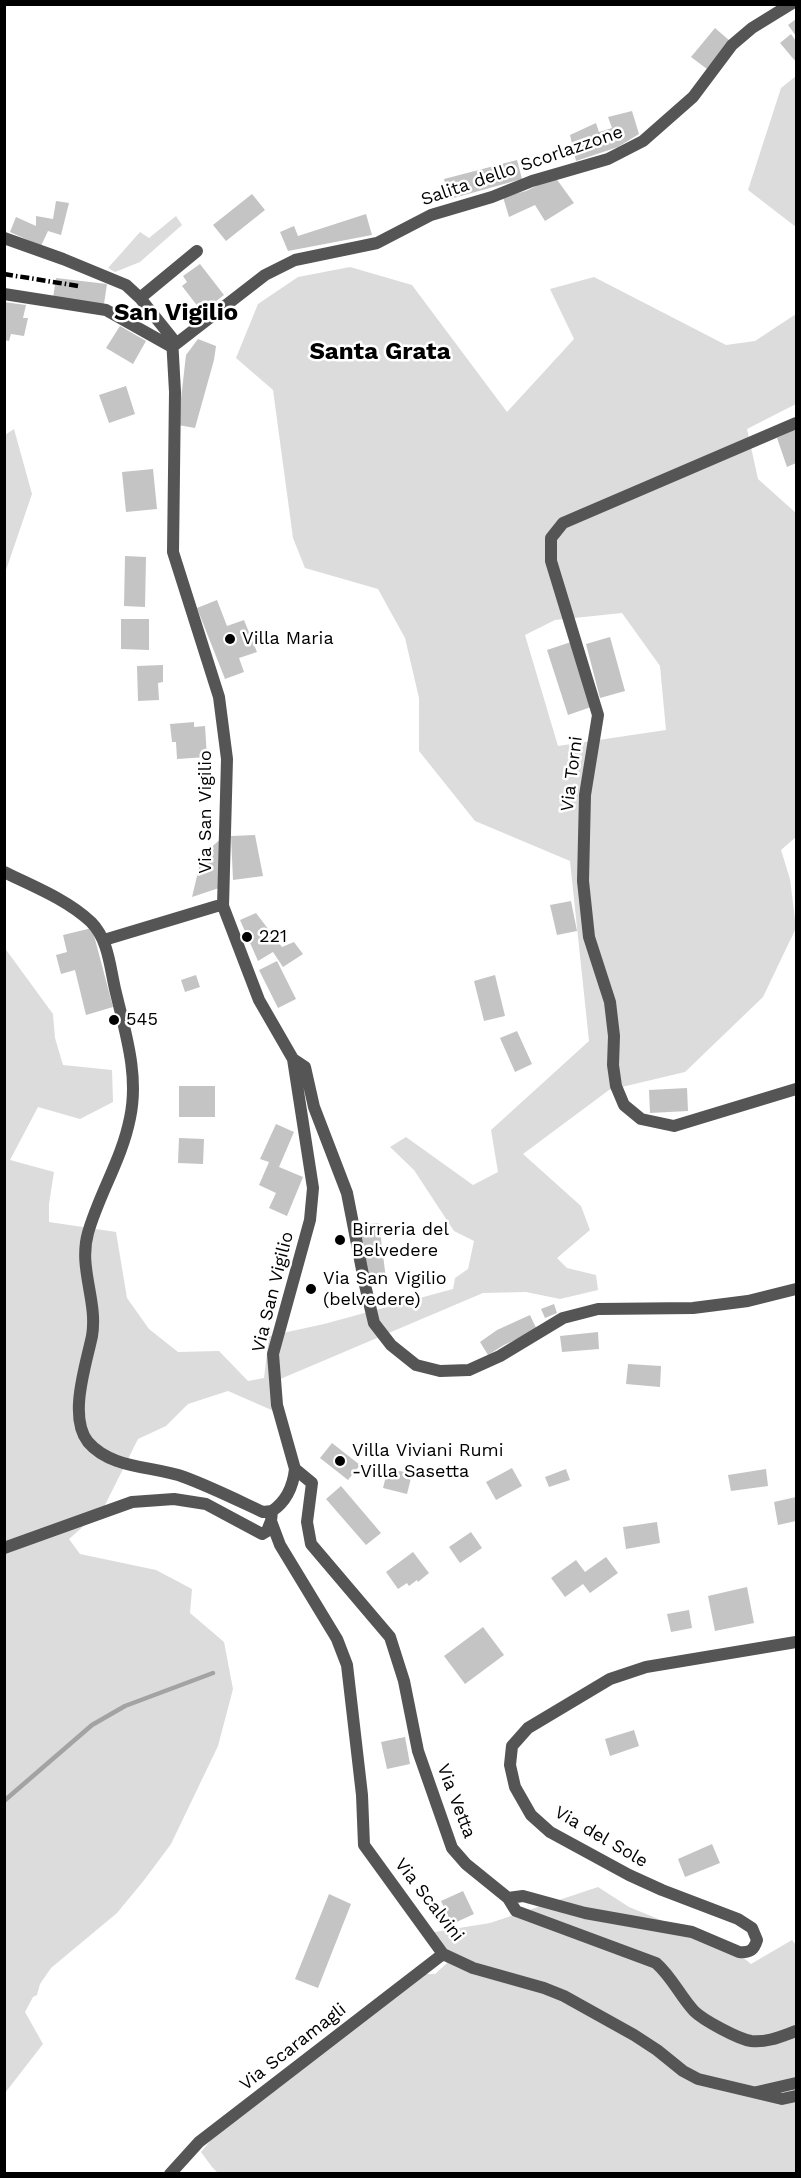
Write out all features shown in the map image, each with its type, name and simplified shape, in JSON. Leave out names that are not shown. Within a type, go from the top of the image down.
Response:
[{"type":"street","name":"Salita dello Scorlazzone","points":[[172,348],[265,275],[295,260],[377,243],[431,215],[492,197],[532,181],[608,159],[643,141],[693,97],[732,45],[752,28],[791,4]]},
{"type":"street","name":"Via San Vigilio","points":[[4,238],[126,285],[140,298],[172,338],[175,392],[172,468],[173,552],[219,697],[227,759],[223,906],[259,1000],[293,1059],[313,1188],[310,1220],[273,1354],[277,1405],[295,1469]]},
{"type":"street","points":[[140,298],[197,251]]},
{"type":"street","points":[[4,294],[106,309],[172,348]]},
{"type":"street","name":"Via Torni","points":[[796,423],[563,523],[551,538],[551,561],[598,715],[585,795],[583,881],[589,937],[610,1002],[614,1036],[613,1065],[616,1086],[624,1105],[641,1119],[674,1126],[796,1089]]},
{"type":"street","points":[[4,872],[54,896],[91,922],[104,940],[128,1036],[133,1099],[130,1120],[116,1165],[88,1233],[84,1255],[94,1326],[78,1408],[80,1424],[86,1439],[106,1457],[183,1477],[271,1516]]},
{"type":"street","points":[[104,940],[223,906]]},
{"type":"street","points":[[293,1059],[305,1067],[314,1107],[347,1193],[364,1285],[375,1323],[391,1345],[416,1365],[440,1371],[469,1370],[500,1356],[563,1318],[598,1309],[693,1308],[748,1301],[796,1289]]},
{"type":"street","points":[[4,1548],[132,1502],[174,1499],[206,1504],[262,1534],[267,1531],[271,1516],[287,1497],[295,1469]]},
{"type":"street","name":"Via Vetta","points":[[295,1469],[312,1483],[307,1522],[312,1544],[390,1637],[404,1681],[418,1751],[452,1848],[466,1864],[508,1898],[516,1911],[656,1963],[666,1972],[694,2012],[708,2022],[750,2041],[769,2040],[796,2031]]},
{"type":"street","name":"Via Scalvini","points":[[271,1516],[280,1545],[337,1639],[347,1665],[362,1795],[364,1845],[443,1954],[473,1968],[564,1996],[634,2035],[683,2071],[698,2079],[756,2092],[796,2083]]},
{"type":"street","name":"Via del Sole","points":[[508,1898],[523,1896],[585,1914],[693,1932],[739,1952],[751,1951],[757,1940],[756,1934],[752,1928],[738,1919],[653,1887],[549,1832],[531,1815],[515,1787],[510,1765],[512,1746],[528,1728],[610,1679],[645,1667],[796,1642]]},
{"type":"street","name":"Via Scaramagli","points":[[170,2174],[200,2142],[443,1954]]},
{"type":"street","points":[[756,2092],[782,2099],[796,2096]]},
{"type":"shaded area","points":[[796,76],[796,227],[748,190],[781,88]]},
{"type":"shaded area","points":[[176,216],[182,225],[140,262],[115,272],[108,268],[140,232],[149,238]]},
{"type":"shaded area","points":[[350,267],[412,285],[507,412],[574,339],[550,289],[594,277],[726,345],[755,341],[796,314],[796,404],[747,429],[758,479],[796,513],[796,837],[781,850],[790,879],[796,928],[763,997],[685,1072],[609,1090],[523,1154],[581,1206],[590,1230],[557,1258],[567,1268],[596,1275],[598,1290],[560,1299],[526,1292],[483,1293],[278,1380],[283,1415],[228,1391],[188,1404],[166,1426],[138,1439],[103,1509],[69,1539],[80,1554],[156,1570],[192,1589],[190,1613],[224,1642],[233,1689],[218,1746],[171,1844],[117,1913],[51,1968],[40,1984],[37,1995],[33,1997],[25,2012],[43,2044],[5,2093],[4,947],[53,1014],[55,1038],[63,1065],[112,1070],[113,1102],[80,1119],[38,1107],[10,1160],[54,1172],[49,1222],[116,1232],[127,1298],[149,1329],[178,1352],[219,1351],[248,1381],[264,1378],[269,1336],[324,1324],[453,1289],[455,1278],[468,1269],[474,1241],[454,1231],[414,1170],[390,1147],[406,1137],[473,1185],[498,1172],[491,1130],[589,1041],[570,861],[475,821],[419,751],[419,698],[405,638],[378,589],[305,568],[293,538],[273,390],[236,358],[258,304],[298,277]],"holes":[[[622,613],[660,666],[666,730],[558,746],[525,635],[555,620]]]},
{"type":"shaded area","points":[[14,429],[32,494],[5,573],[5,435]]},
{"type":"shaded area","points":[[598,1887],[629,1907],[734,1950],[751,1964],[792,1940],[796,1945],[796,2173],[219,2174],[201,2152],[211,2140],[420,1974],[435,1974],[447,1963],[428,1933],[490,1923]]},
{"type":"building","points":[[796,19],[796,36],[788,25]]},
{"type":"building","points":[[715,28],[730,41],[707,69],[691,57]]},
{"type":"building","points":[[791,34],[796,41],[796,62],[780,43]]},
{"type":"building","points":[[632,111],[639,134],[618,147],[576,161],[570,135],[596,123],[599,132],[612,128],[608,117]]},
{"type":"building","points":[[517,160],[522,179],[450,199],[444,179]]},
{"type":"building","points":[[555,177],[574,203],[545,221],[535,205],[509,217],[503,197],[526,191]]},
{"type":"building","points":[[252,194],[265,210],[226,241],[213,225]]},
{"type":"building","points":[[56,201],[69,203],[61,235],[48,231],[41,246],[10,232],[16,217],[36,226],[36,216],[53,219]]},
{"type":"building","points":[[366,214],[372,235],[288,251],[280,232],[294,226],[298,236]]},
{"type":"building","points":[[200,264],[224,295],[202,312],[182,286],[187,282],[183,276]]},
{"type":"building","points":[[56,278],[107,284],[104,304],[53,298]]},
{"type":"building","points":[[4,302],[26,305],[23,318],[28,318],[24,336],[11,334],[9,341],[4,340]]},
{"type":"building","points":[[120,326],[146,341],[133,364],[106,348]]},
{"type":"building","name":"San Vigilio","points":[[198,339],[216,346],[195,428],[178,425],[186,355]]},
{"type":"building","points":[[126,386],[135,414],[109,423],[99,395]]},
{"type":"building","points":[[796,429],[796,463],[787,467],[777,438]]},
{"type":"building","points":[[153,469],[157,509],[126,512],[122,472]]},
{"type":"building","points":[[125,556],[146,557],[145,607],[124,606]]},
{"type":"building","name":"Villa Maria","points":[[217,600],[227,626],[244,620],[257,652],[239,658],[244,672],[225,679],[197,608]]},
{"type":"building","points":[[121,619],[149,619],[149,650],[121,649]]},
{"type":"building","points":[[610,637],[625,691],[600,698],[586,644]]},
{"type":"building","points":[[571,642],[591,707],[568,715],[547,650]]},
{"type":"building","points":[[163,665],[163,682],[158,683],[159,700],[138,701],[137,666]]},
{"type":"building","points":[[194,722],[194,727],[205,726],[207,757],[177,759],[176,742],[172,742],[170,724]]},
{"type":"building","points":[[255,835],[263,876],[233,880],[231,836]]},
{"type":"building","points":[[222,838],[222,887],[192,897],[202,855]]},
{"type":"building","points":[[571,901],[577,931],[557,935],[550,905]]},
{"type":"building","points":[[256,913],[282,947],[294,942],[303,954],[283,967],[273,952],[258,961],[240,920]]},
{"type":"building","points":[[92,928],[113,1007],[86,1015],[75,970],[61,974],[56,955],[67,952],[63,935]]},
{"type":"building","points":[[277,961],[296,999],[278,1008],[259,970]]},
{"type":"building","points":[[196,975],[200,987],[185,992],[181,980]]},
{"type":"building","points":[[495,975],[505,1016],[484,1021],[474,981]]},
{"type":"building","points":[[517,1031],[532,1064],[515,1072],[500,1038]]},
{"type":"building","points":[[179,1086],[215,1086],[215,1117],[179,1117]]},
{"type":"building","points":[[687,1088],[688,1111],[650,1113],[649,1090]]},
{"type":"building","points":[[276,1124],[294,1132],[279,1167],[303,1177],[287,1216],[269,1208],[276,1193],[259,1185],[269,1162],[260,1159]]},
{"type":"building","points":[[179,1138],[204,1139],[203,1164],[178,1163]]},
{"type":"building","points":[[379,1223],[386,1279],[366,1281],[359,1225]]},
{"type":"building","points":[[554,1304],[557,1313],[545,1318],[541,1309]]},
{"type":"building","points":[[530,1315],[537,1330],[488,1355],[480,1342],[497,1330]]},
{"type":"building","points":[[598,1332],[599,1349],[562,1352],[560,1336]]},
{"type":"building","points":[[628,1364],[661,1366],[660,1387],[626,1384]]},
{"type":"building","name":"Villa Viviani Rumi -Villa Sasetta","points":[[332,1443],[360,1465],[348,1480],[320,1458]]},
{"type":"building","points":[[388,1468],[412,1474],[407,1494],[383,1488]]},
{"type":"building","points":[[512,1468],[522,1486],[496,1500],[486,1482]]},
{"type":"building","points":[[566,1469],[570,1480],[549,1487],[545,1477]]},
{"type":"building","points":[[766,1469],[768,1486],[731,1491],[728,1475]]},
{"type":"building","points":[[341,1486],[381,1533],[366,1545],[326,1499]]},
{"type":"building","points":[[796,1497],[796,1521],[778,1525],[774,1502]]},
{"type":"building","points":[[657,1522],[660,1543],[626,1549],[623,1527]]},
{"type":"building","points":[[471,1532],[482,1548],[460,1563],[449,1547]]},
{"type":"building","points":[[413,1552],[429,1573],[418,1582],[417,1580],[409,1586],[407,1583],[398,1589],[386,1572]]},
{"type":"building","points":[[606,1557],[618,1573],[590,1593],[583,1584],[565,1597],[551,1578],[576,1560],[585,1572]]},
{"type":"building","points":[[747,1587],[754,1623],[715,1631],[708,1596]]},
{"type":"building","points":[[689,1610],[692,1628],[671,1632],[667,1614]]},
{"type":"building","points":[[483,1627],[504,1655],[465,1684],[444,1656]]},
{"type":"building","points":[[634,1730],[639,1746],[610,1756],[605,1739]]},
{"type":"building","points":[[405,1737],[410,1764],[387,1769],[381,1742]]},
{"type":"building","points":[[712,1844],[720,1863],[685,1877],[678,1859]]},
{"type":"building","points":[[463,1891],[474,1914],[452,1924],[441,1901]]},
{"type":"building","points":[[329,1894],[351,1904],[318,1988],[295,1979]]},
{"type":"waterway","points":[[4,1801],[92,1725],[125,1706],[213,1673]]},
{"type":"railway","points":[[4,274],[78,286]]},
{"type":"place","name":"Villa Maria","points":[[230,639]]},
{"type":"place","name":"221","points":[[247,937]]},
{"type":"place","name":"545","points":[[114,1020]]},
{"type":"place","name":"Birreria del Belvedere","points":[[340,1240]]},
{"type":"place","name":"Via San Vigilio (belvedere)","points":[[311,1289]]},
{"type":"place","name":"Villa Viviani Rumi -Villa Sasetta","points":[[340,1461]]},
{"type":"district","name":"San Vigilio","points":[[176,313]]},
{"type":"district","name":"Santa Grata","points":[[380,352]]}]
